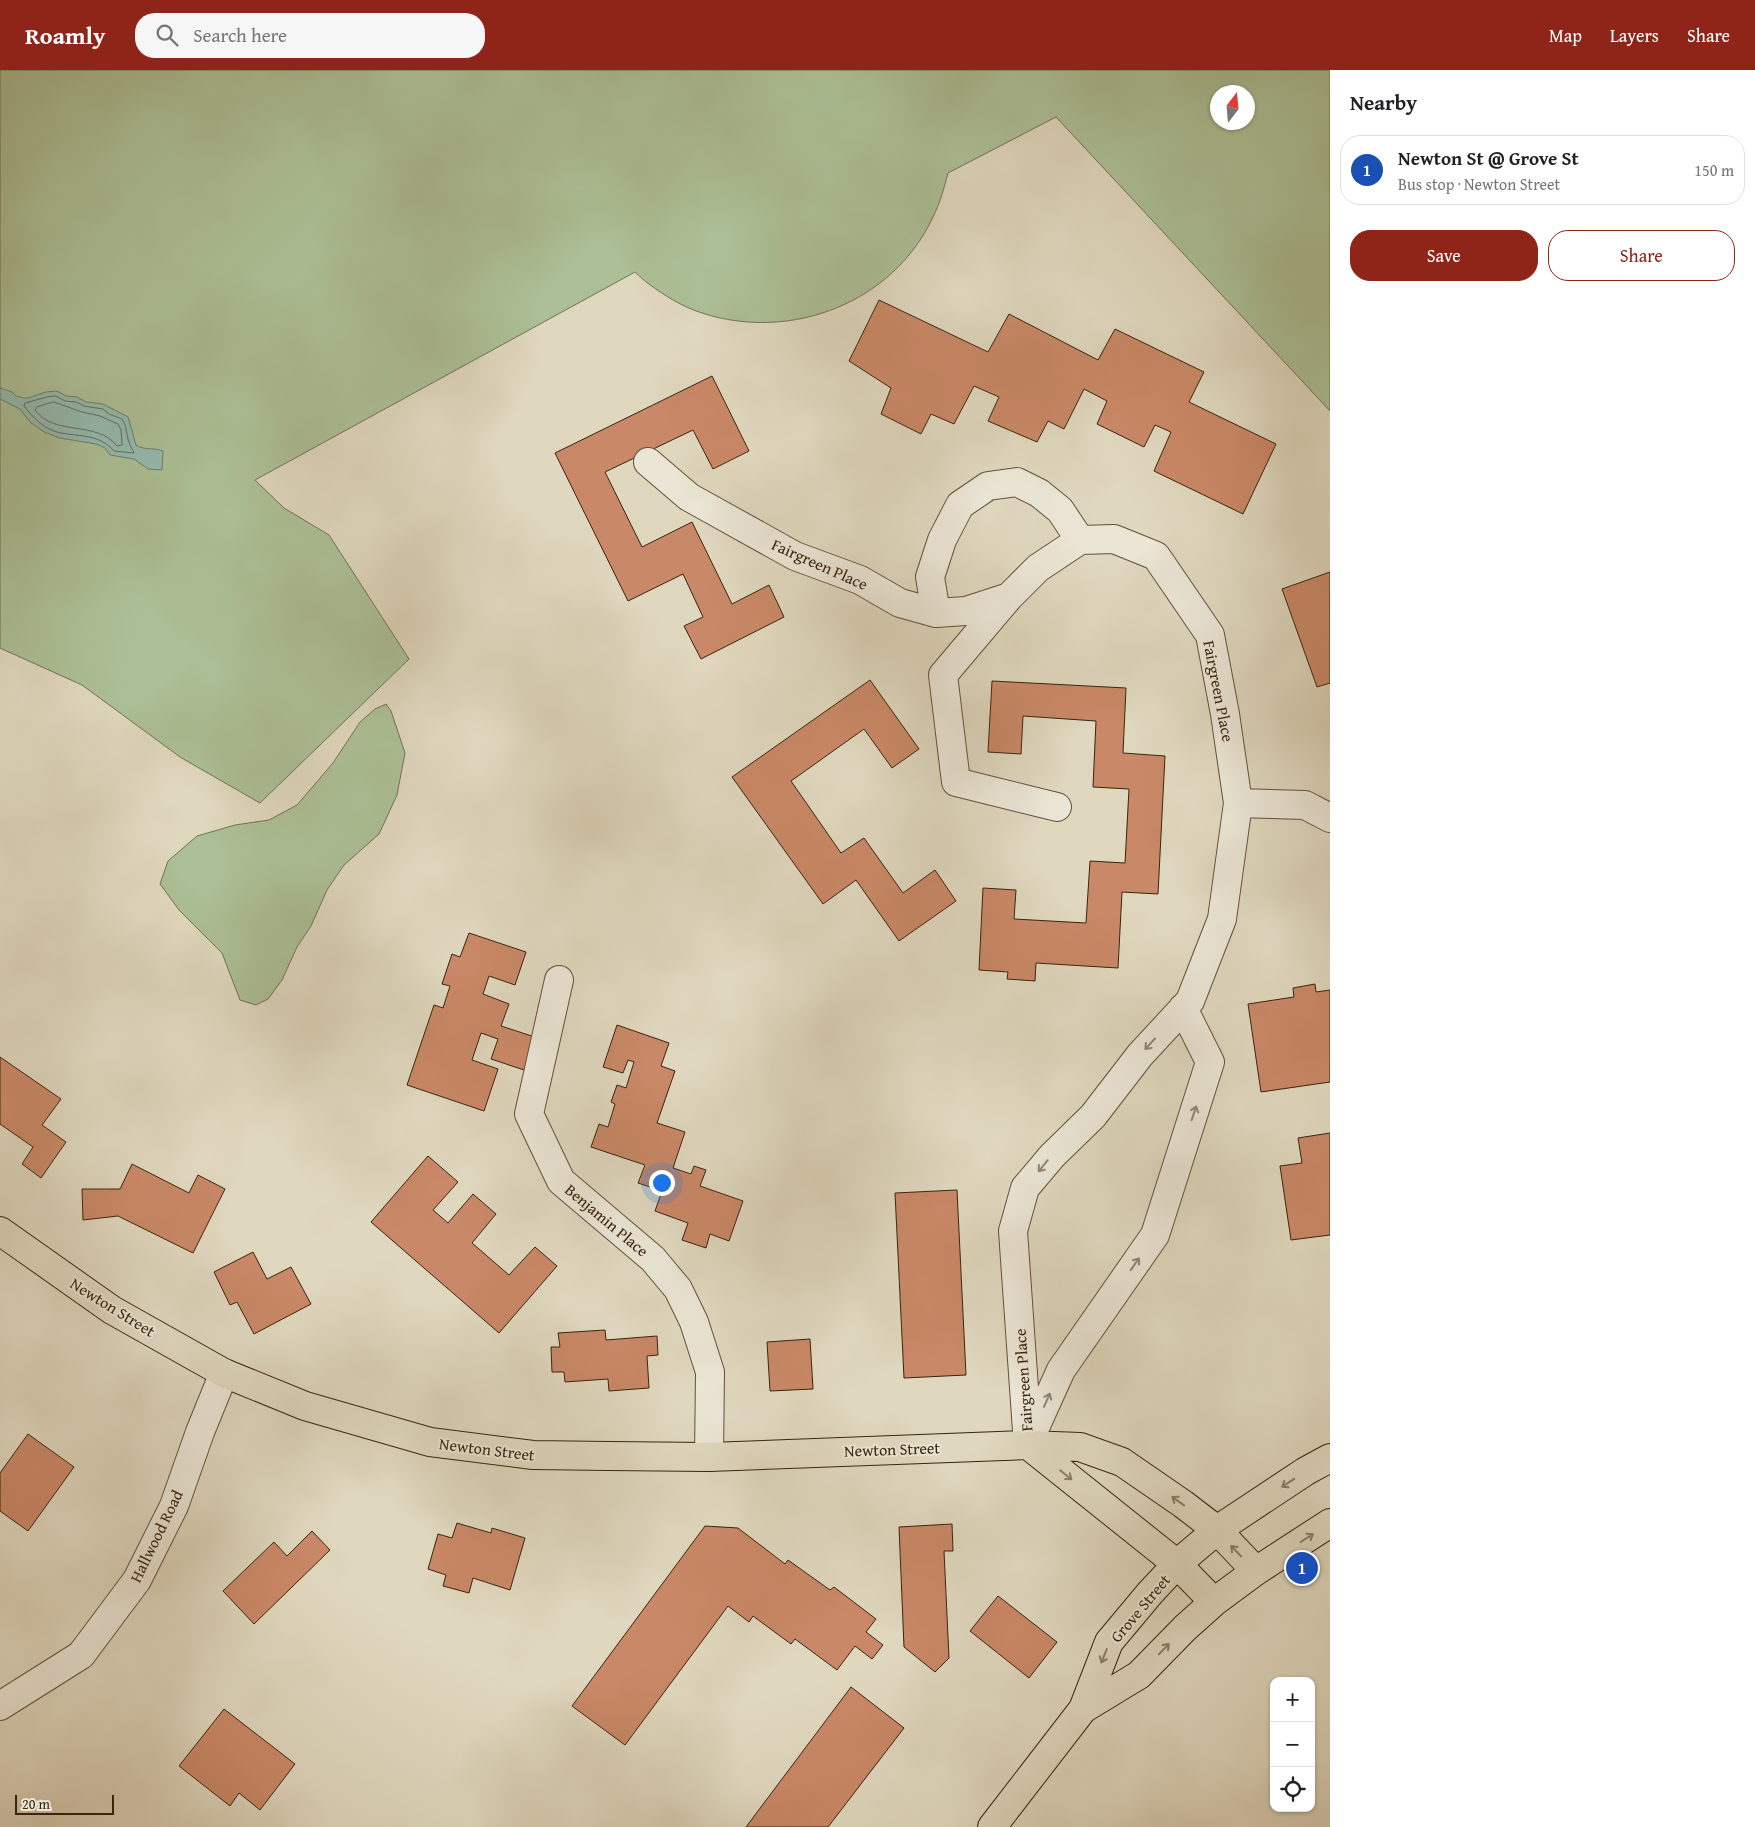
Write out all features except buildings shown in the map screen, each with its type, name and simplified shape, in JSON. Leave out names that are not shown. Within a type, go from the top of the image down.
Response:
[{"type":"main road","name":"Newton Street","points":[[0,1231],[112,1310],[224,1373],[305,1406],[430,1442],[533,1455],[709,1457],[1028,1444],[1080,1447],[1122,1462],[1176,1499],[1217,1530],[1256,1571]]},
{"type":"main road","points":[[1028,1444],[1177,1564],[1214,1602],[1256,1571],[1330,1523]]},
{"type":"main road","points":[[1177,1564],[1217,1530],[1306,1471],[1330,1458]]},
{"type":"main road","name":"Grove Street","points":[[992,1827],[1083,1709],[1109,1642],[1177,1564]]},
{"type":"main road","name":"Grove Street","points":[[1083,1709],[1139,1675],[1185,1628],[1214,1602]]},
{"type":"street","name":"Fairgreen Place","points":[[648,462],[689,497],[795,556],[860,580],[900,603],[936,613],[966,611],[1009,597]]},
{"type":"street","points":[[936,613],[930,577],[942,540],[960,505],[988,486],[1017,482],[1039,493],[1060,510],[1080,540]]},
{"type":"street","name":"Fairgreen Place","points":[[1028,1444],[1013,1231],[1026,1188],[1052,1156],[1093,1116],[1140,1055],[1190,1001],[1222,918],[1238,803],[1225,714],[1210,635],[1156,556],[1114,539],[1080,540],[1038,568],[1009,597],[943,675],[956,782],[1057,807]]},
{"type":"street","points":[[1238,803],[1305,805],[1330,818]]},
{"type":"street","name":"Benjamin Place","points":[[559,980],[529,1114],[561,1181],[653,1259],[678,1289],[694,1322],[710,1372],[709,1457]]},
{"type":"street","name":"Fairgreen Place","points":[[1028,1444],[1061,1370],[1155,1234],[1210,1062],[1183,1008]]},
{"type":"street","name":"Hallwood Road","points":[[0,1706],[81,1655],[136,1580],[174,1506],[200,1432],[224,1373]]},
{"type":"green space","points":[[0,70],[1330,70],[1330,411],[1056,117],[948,173],[933,217],[915,247],[893,272],[866,293],[836,308],[804,318],[770,322],[736,321],[695,311],[668,297],[635,272],[255,480],[284,508],[329,535],[409,659],[260,803],[180,757],[82,685],[0,648]]},
{"type":"green space","points":[[386,704],[391,711],[405,753],[397,795],[379,834],[344,865],[327,890],[311,926],[297,947],[282,980],[268,999],[256,1005],[240,1000],[222,953],[179,910],[160,884],[168,861],[197,836],[235,825],[269,820],[297,805],[333,763],[360,722],[375,709]]},
{"type":"water","points":[[0,388],[24,398],[57,391],[86,402],[103,404],[128,417],[136,445],[163,451],[162,470],[148,469],[134,459],[110,455],[105,448],[96,444],[60,438],[44,432],[30,422],[20,409],[0,399]]},
{"type":"place","name":"Newton St @ Grove St","points":[[1302,1568]]}]
